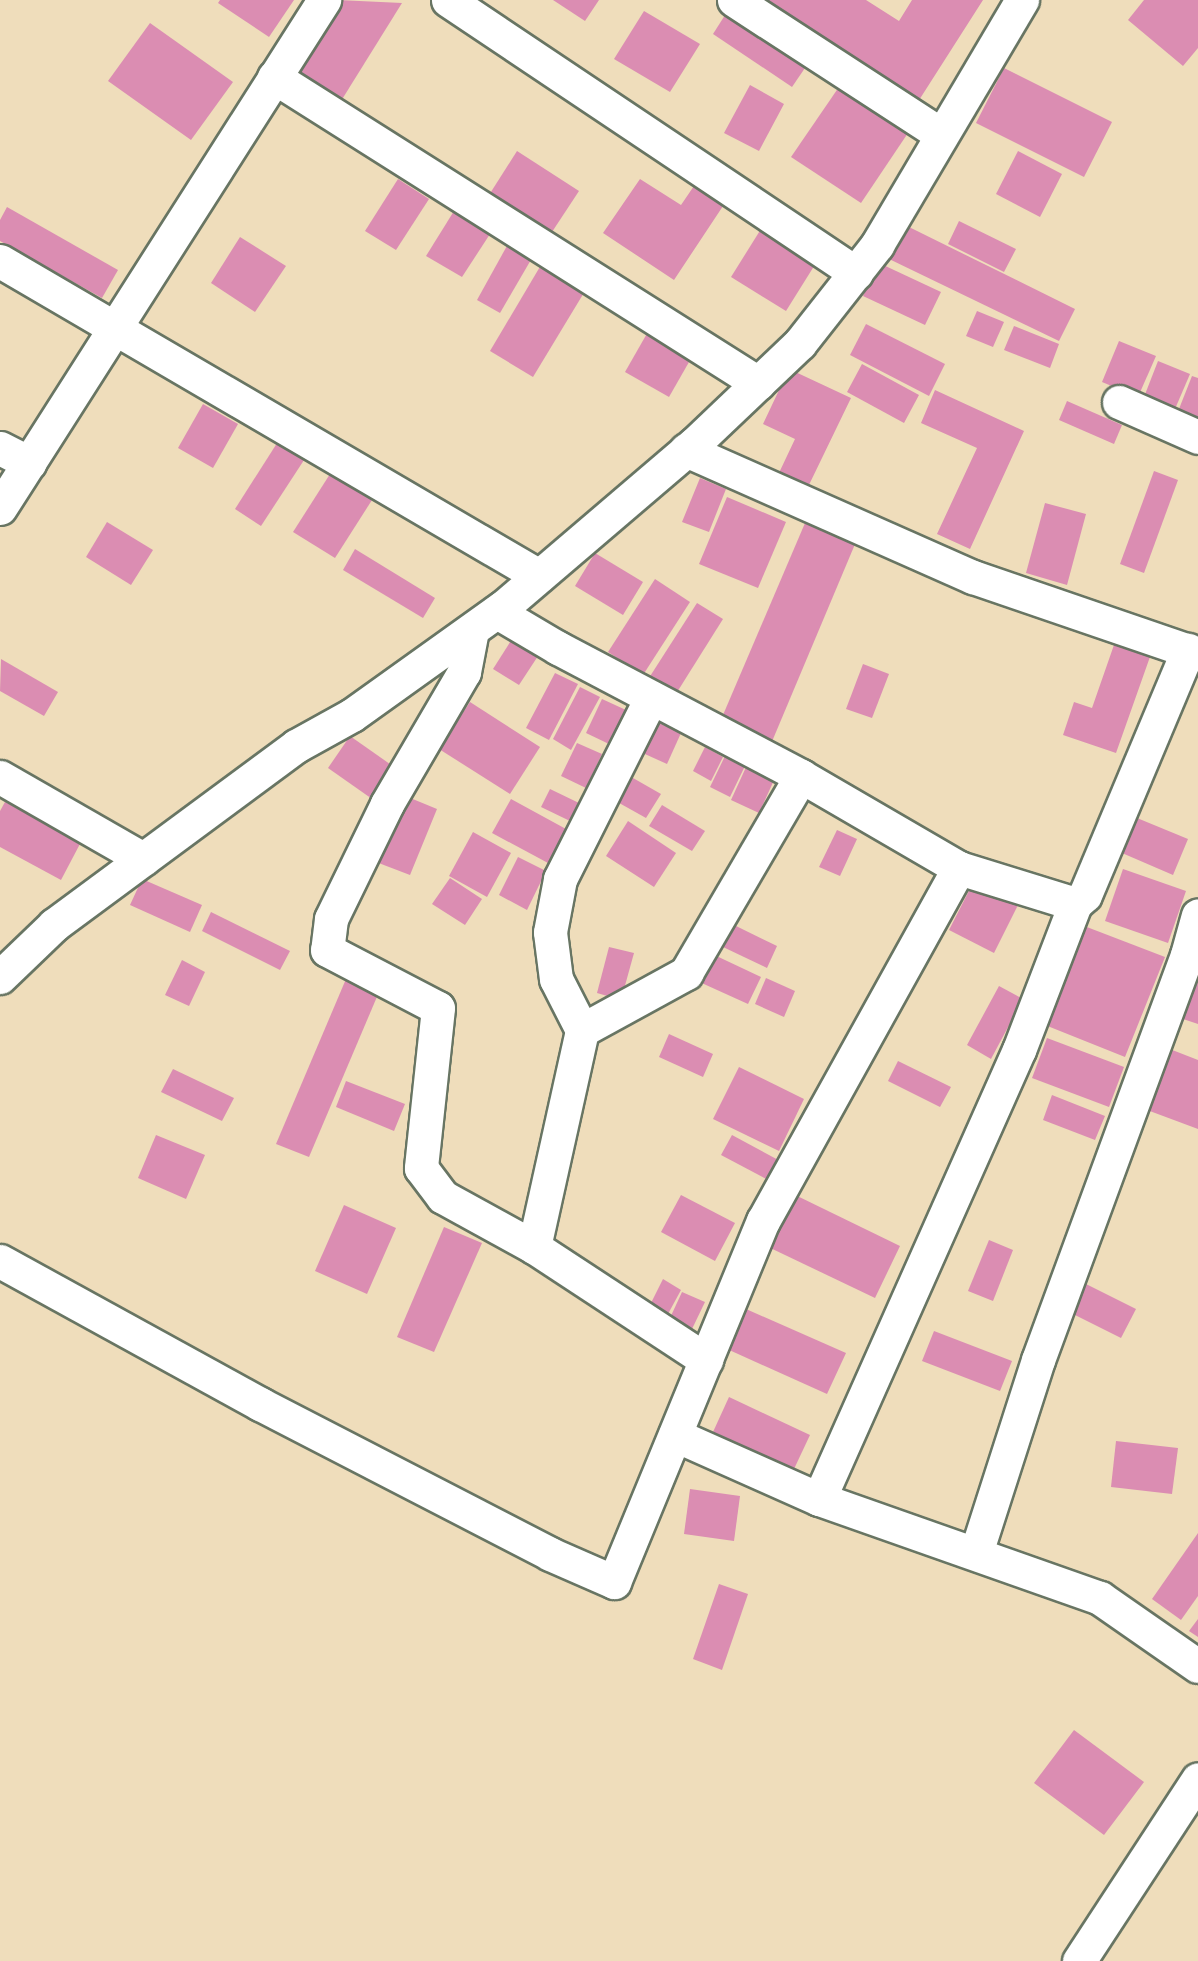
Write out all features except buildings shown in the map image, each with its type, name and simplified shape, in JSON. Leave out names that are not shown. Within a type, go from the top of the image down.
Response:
[{"type":"street","points":[[0,508],[324,0]]},
{"type":"street","points":[[448,0],[856,273]]},
{"type":"street","points":[[734,0],[940,134]]},
{"type":"street","points":[[0,977],[54,925],[296,746],[352,715],[485,621],[686,450],[800,344],[856,273],[1022,0]]},
{"type":"street","points":[[274,77],[758,383]]},
{"type":"street","points":[[0,261],[539,576]]},
{"type":"street","points":[[1119,402],[1198,437]]},
{"type":"street","points":[[0,448],[29,463]]},
{"type":"street","points":[[686,450],[973,577],[1193,652],[1085,895],[1075,904],[1019,1050],[819,1499]]},
{"type":"street","points":[[485,621],[651,698],[801,776],[959,868],[1075,904]]},
{"type":"street","points":[[485,621],[464,672],[387,804],[332,919],[327,951],[438,1008],[421,1168],[443,1197],[534,1247],[706,1360]]},
{"type":"street","points":[[534,1247],[582,1030],[556,979],[550,932],[558,890],[651,698]]},
{"type":"street","points":[[582,1030],[686,973],[801,776]]},
{"type":"street","points":[[0,777],[143,859]]},
{"type":"street","points":[[0,1261],[260,1404],[550,1554],[614,1582],[763,1221],[959,868]]},
{"type":"street","points":[[976,1553],[1038,1360],[1187,955],[1198,915]]},
{"type":"street","points":[[675,1435],[819,1499],[1100,1598],[1198,1666]]},
{"type":"street","points":[[1079,1961],[1198,1779]]}]
